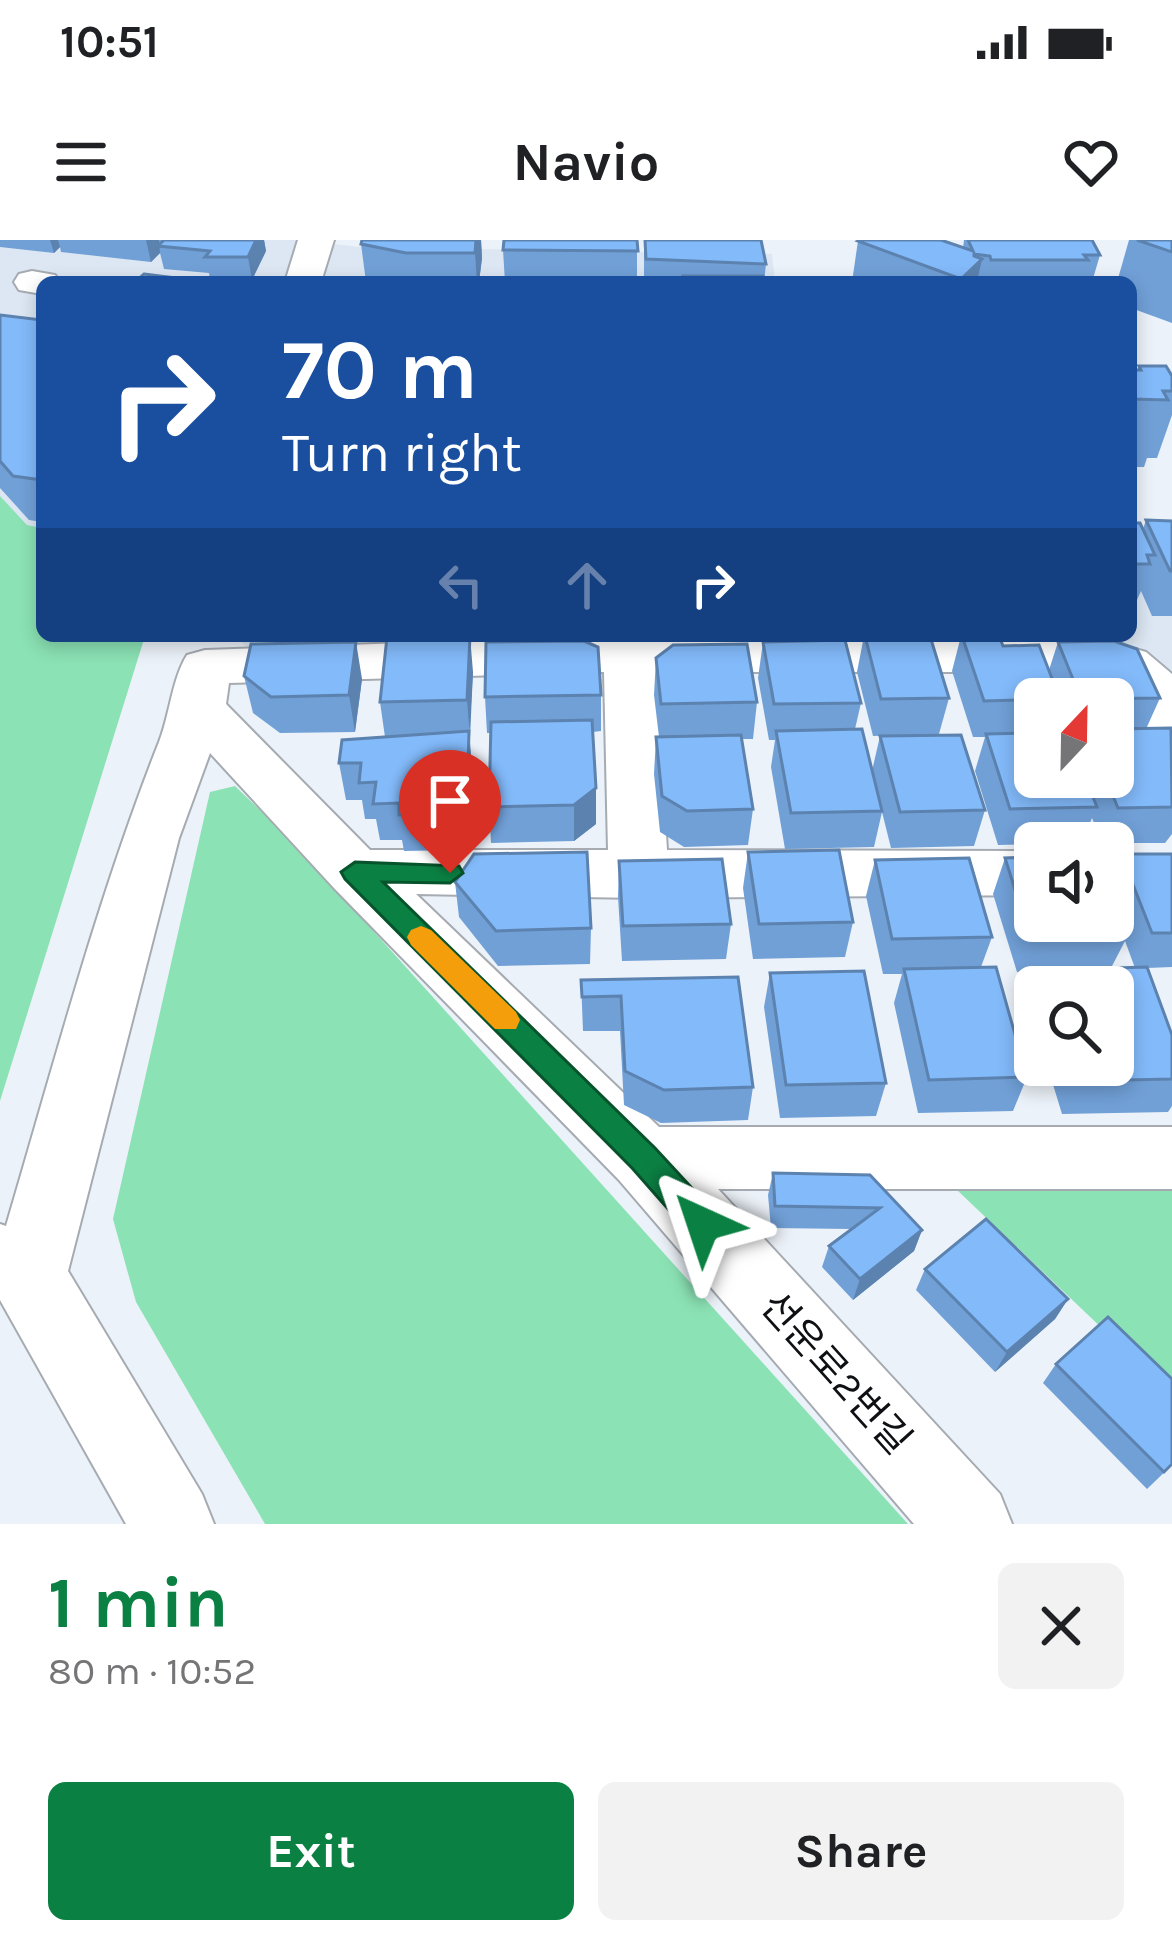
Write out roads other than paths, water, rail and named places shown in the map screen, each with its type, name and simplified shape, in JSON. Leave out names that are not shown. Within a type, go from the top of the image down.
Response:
[{"type":"street","points":[[305,276],[316,240]]},
{"type":"street","points":[[628,646],[639,876]]},
{"type":"street","points":[[172,1524],[14,1268],[206,670],[628,646],[1096,655],[1129,662],[1150,675],[1172,725]]},
{"type":"street","name":"선운로2번길","points":[[206,670],[355,872],[644,1158],[970,1524]]},
{"type":"street","points":[[355,872],[1014,873]]},
{"type":"street","points":[[644,1158],[1172,1158]]}]
